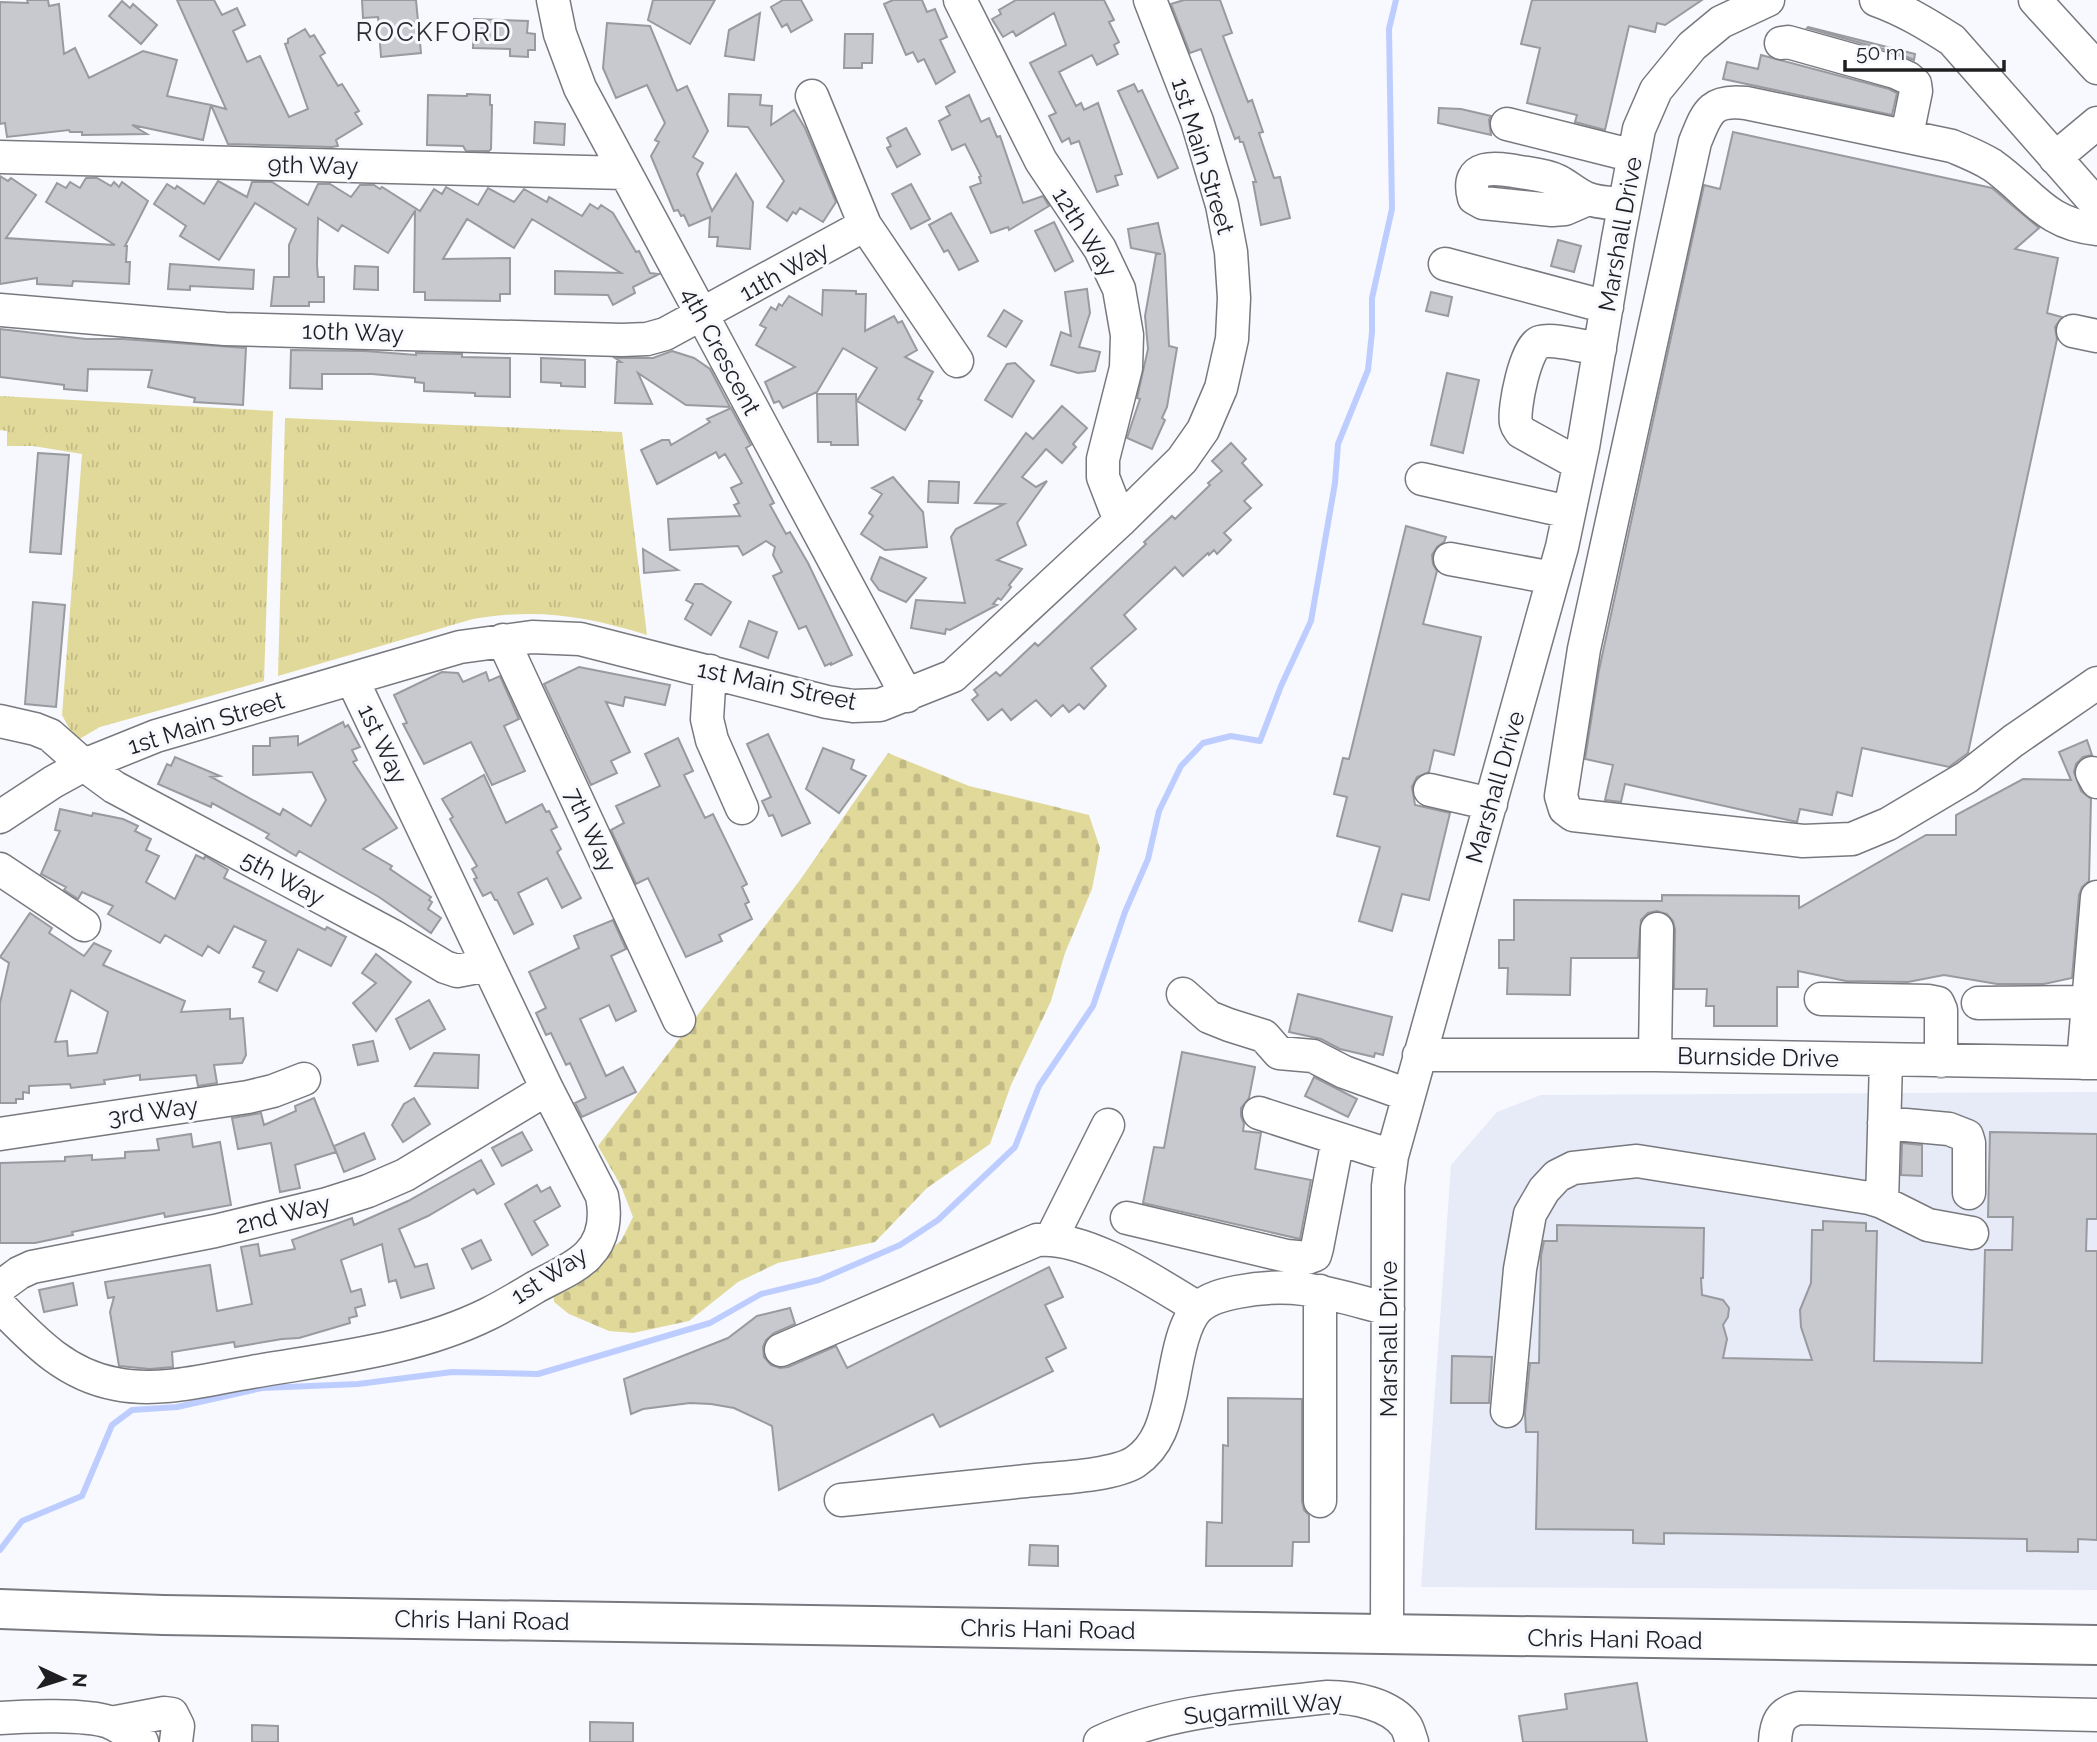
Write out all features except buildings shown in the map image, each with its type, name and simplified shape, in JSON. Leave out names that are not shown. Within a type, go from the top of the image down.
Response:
[{"type":"main road","name":"Chris Hani Road","points":[[0,1609],[163,1615],[2097,1645]]},
{"type":"street","name":"4th Crescent","points":[[553,0],[568,61],[580,88],[906,696]]},
{"type":"street","name":"12th Way","points":[[960,0],[1041,161],[1100,249],[1119,289],[1127,335],[1126,368],[1103,459],[1103,477],[1121,521]]},
{"type":"street","name":"1st Main Street","points":[[0,817],[84,765],[156,736],[460,648],[503,640],[532,637],[580,639],[827,702],[853,706],[880,705],[953,676],[1121,521],[1182,460],[1203,430],[1221,388],[1232,339],[1234,287],[1231,252],[1222,205],[1197,121],[1150,0]]},
{"type":"street","points":[[1875,0],[1923,21],[1952,40],[2097,205]]},
{"type":"street","points":[[2035,0],[2097,68]]},
{"type":"street","name":"Marshall Drive","points":[[1387,1635],[1388,1186],[1392,1156],[1491,804],[1569,512],[1639,129],[1656,90],[1692,46],[1721,22],[1760,1]]},
{"type":"street","points":[[1781,43],[1895,72],[1908,78],[1916,84],[1916,91],[1907,135]]},
{"type":"street","points":[[812,96],[865,225],[957,362]]},
{"type":"street","points":[[2097,229],[2073,225],[2053,217],[2003,174],[1977,156],[1952,146],[1728,101],[1719,103],[1711,110],[1695,142],[1584,649],[1561,796],[1565,809],[1573,815],[1803,841],[1853,839],[1888,824],[1967,777],[2013,741],[2097,683]]},
{"type":"street","points":[[2055,158],[2097,123]]},
{"type":"street","points":[[1507,124],[1634,156]]},
{"type":"street","name":"9th Way","points":[[0,157],[625,173]]},
{"type":"street","points":[[1588,199],[1624,204]]},
{"type":"street","name":"11th Way","points":[[702,316],[865,225]]},
{"type":"street","points":[[1445,264],[1607,307]]},
{"type":"street","name":"10th Way","points":[[0,310],[225,329],[622,340],[665,334],[702,316]]},
{"type":"street","points":[[1579,464],[1521,432],[1516,425],[1516,412],[1526,363],[1533,346],[1552,341],[1600,349]]},
{"type":"street","points":[[1422,479],[1569,512]]},
{"type":"street","points":[[1450,559],[1553,578]]},
{"type":"street","name":"7th Way","points":[[503,640],[679,1020]]},
{"type":"street","points":[[710,671],[707,719],[712,740],[742,808]]},
{"type":"street","name":"1st Way","points":[[0,1306],[48,1354],[92,1378],[144,1387],[176,1385],[392,1347],[453,1328],[488,1314],[588,1255],[603,1228],[605,1211],[601,1196],[547,1089],[352,679]]},
{"type":"street","name":"5th Way","points":[[0,720],[50,735],[84,765],[132,797],[393,936],[445,967],[457,971],[488,965]]},
{"type":"street","points":[[1430,790],[1491,804]]},
{"type":"street","points":[[0,869],[84,925]]},
{"type":"street","points":[[2090,1063],[2088,1002],[2097,897]]},
{"type":"street","points":[[1655,1055],[1657,929]]},
{"type":"street","points":[[1183,994],[1209,1017],[1264,1036],[1279,1053],[1313,1056],[1344,1072],[1408,1095]]},
{"type":"street","points":[[1821,999],[1938,1003],[1941,1010],[1941,1061]]},
{"type":"street","points":[[1978,1003],[2088,1002]]},
{"type":"street","name":"Burnside Drive","points":[[1419,1055],[1655,1055],[2090,1063]]},
{"type":"street","points":[[1882,1202],[1886,1060]]},
{"type":"street","name":"3rd Way","points":[[0,1134],[248,1097],[304,1079]]},
{"type":"street","name":"2nd Way","points":[[0,1287],[32,1267],[281,1216],[368,1191],[405,1174],[547,1089]]},
{"type":"street","points":[[1259,1113],[1392,1156]]},
{"type":"street","points":[[1884,1123],[1949,1129],[1967,1136],[1969,1193]]},
{"type":"street","points":[[1051,1238],[1108,1125]]},
{"type":"street","points":[[1128,1218],[1287,1256],[1307,1258],[1315,1255],[1338,1139]]},
{"type":"street","points":[[1507,1411],[1520,1269],[1530,1214],[1544,1190],[1557,1176],[1573,1168],[1637,1161],[1882,1202],[1928,1225],[1972,1233]]},
{"type":"street","points":[[781,1350],[1037,1240],[1051,1238],[1112,1259],[1198,1308]]},
{"type":"street","points":[[841,1500],[1052,1479],[1112,1471],[1133,1463],[1148,1451],[1159,1434],[1166,1416],[1188,1324],[1198,1308],[1214,1297],[1257,1288],[1291,1286],[1388,1309]]},
{"type":"street","points":[[1320,1501],[1321,1292]]},
{"type":"street","name":"Sugarmill Way","points":[[1100,1742],[1169,1717],[1328,1696],[1347,1697],[1376,1705],[1405,1725],[1412,1742]]},
{"type":"street","points":[[1774,1742],[1779,1718],[1786,1712],[1799,1708],[2097,1715]]},
{"type":"street","points":[[0,1718],[57,1717],[111,1723],[164,1713],[172,1714],[178,1726],[176,1742]]},
{"type":"street","points":[[111,1723],[142,1742]]},
{"type":"shaded area","points":[[2097,1092],[2097,1590],[1421,1587],[1451,1165],[1497,1112],[1541,1095]]},
{"type":"green space","points":[[0,396],[273,411],[264,681],[100,727],[76,741],[62,715],[82,454],[33,446],[7,446],[7,431],[0,430]]},
{"type":"green space","points":[[285,418],[622,432],[647,635],[603,623],[561,616],[496,616],[473,619],[278,676]]},
{"type":"green space","points":[[888,753],[969,786],[1089,815],[1100,848],[1092,889],[1065,953],[1051,1001],[1011,1085],[990,1144],[927,1188],[875,1242],[778,1263],[738,1282],[689,1321],[633,1333],[609,1331],[569,1314],[554,1302],[553,1291],[621,1241],[633,1217],[621,1186],[598,1146],[800,880]]},
{"type":"waterway","points":[[0,1550],[22,1521],[82,1496],[112,1425],[132,1410],[177,1407],[262,1388],[358,1384],[452,1372],[538,1374],[710,1323],[761,1294],[819,1280],[900,1245],[938,1220],[1015,1147],[1039,1086],[1093,1006],[1125,912],[1148,859],[1159,811],[1181,766],[1203,743],[1231,736],[1260,741],[1281,686],[1311,621],[1335,483],[1338,444],[1368,370],[1372,298],[1392,209],[1389,29],[1396,0]]},
{"type":"district","name":"ROCKFORD","points":[[434,32]]}]
